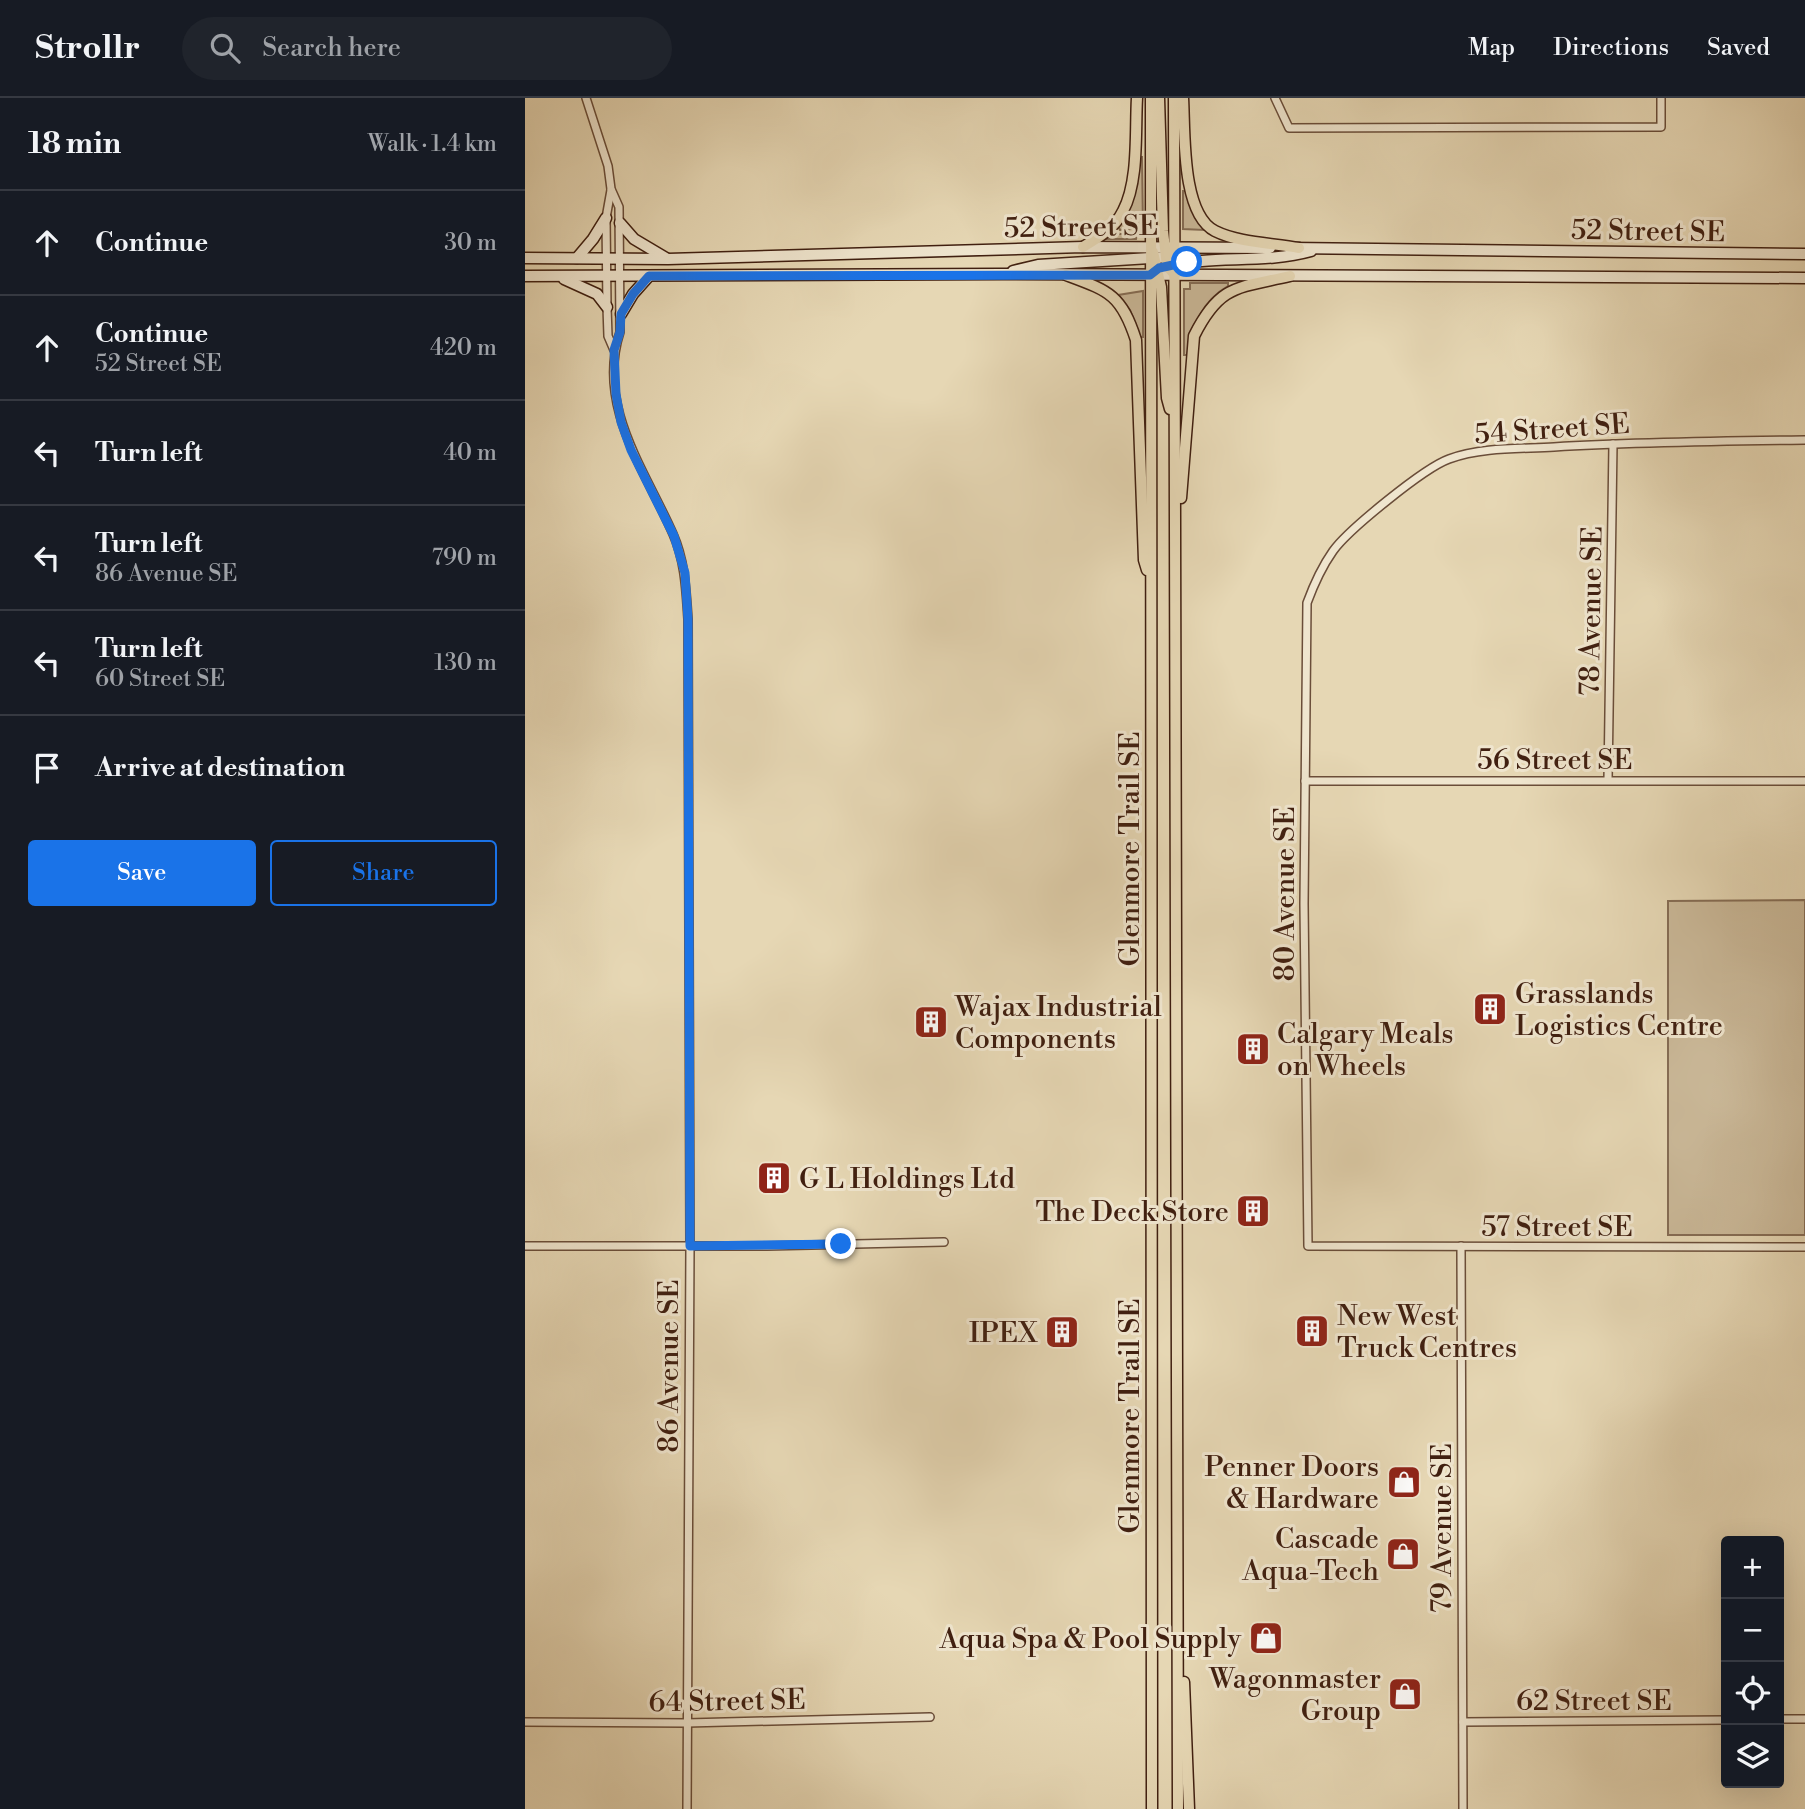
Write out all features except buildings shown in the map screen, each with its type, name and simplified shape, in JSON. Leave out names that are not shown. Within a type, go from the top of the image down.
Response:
[{"type":"main road","points":[[1083,247],[1101,237],[1123,214],[1133,178],[1137,98]]},
{"type":"main road","name":"Glenmore Trail SE","points":[[1151,98],[1174,419],[1178,1809]]},
{"type":"main road","points":[[1159,98],[1162,261]]},
{"type":"main road","name":"Glenmore Trail SE","points":[[1152,1809],[1151,582],[1162,261],[1174,98]]},
{"type":"main road","points":[[1183,98],[1189,184],[1200,216],[1212,229],[1229,236],[1299,248]]},
{"type":"main road","points":[[576,258],[593,239],[606,218]]},
{"type":"main road","points":[[620,223],[634,239],[668,259]]},
{"type":"main road","name":"52 Street SE","points":[[525,258],[668,259],[1083,247],[1162,261],[1290,276],[1805,278]]},
{"type":"main road","name":"52 Street SE","points":[[525,276],[1066,275],[1162,261],[1299,248],[1805,254]]},
{"type":"main road","points":[[1000,274],[1038,265],[1287,258],[1324,248]]},
{"type":"main road","points":[[1066,275],[1099,287],[1113,296],[1125,308],[1136,340],[1144,560],[1151,582]]},
{"type":"main road","points":[[559,276],[597,294],[607,307]]},
{"type":"main road","points":[[621,314],[633,294],[649,276]]},
{"type":"main road","points":[[1174,524],[1180,503],[1194,336],[1205,314],[1226,294],[1242,287],[1290,276]]},
{"type":"main road","points":[[1176,1622],[1183,1661],[1189,1809]]},
{"type":"street","name":"86 Avenue SE","points":[[586,98],[608,166],[611,189],[619,207],[621,314],[620,332],[614,350],[616,394],[621,422],[631,450],[674,536],[685,573],[687,596],[690,1246],[687,1809]]},
{"type":"street","points":[[1275,98],[1289,128],[1661,127],[1661,98]]},
{"type":"street","name":"86 Avenue SE","points":[[611,189],[606,218],[607,307],[608,337],[614,350]]},
{"type":"street","name":"54 Street SE","points":[[1334,549],[1348,534],[1429,468],[1448,459],[1475,452],[1613,444],[1805,440]]},
{"type":"street","name":"78 Avenue SE","points":[[1608,780],[1613,444]]},
{"type":"street","name":"80 Avenue SE","points":[[1308,1246],[1304,904],[1307,603],[1316,577],[1334,549]]},
{"type":"street","name":"56 Street SE","points":[[1305,781],[1805,781]]},
{"type":"street","points":[[525,1246],[944,1242]]},
{"type":"street","name":"57 Street SE","points":[[1308,1246],[1805,1247]]},
{"type":"street","name":"79 Avenue SE","points":[[1461,1246],[1463,1809]]},
{"type":"street","name":"64 Street SE","points":[[525,1722],[687,1723],[930,1717]]},
{"type":"street","points":[[1784,1719],[1805,1719]]},
{"type":"street","name":"62 Street SE","points":[[1463,1722],[1721,1720]]},
{"type":"shaded area","points":[[1139,157],[1142,157],[1143,228],[1120,230],[1118,226]]},
{"type":"shaded area","points":[[1183,191],[1187,191],[1204,230],[1183,229]]},
{"type":"shaded area","points":[[1114,230],[1120,234],[1137,234],[1136,239],[1103,239]]},
{"type":"shaded area","points":[[1190,283],[1228,283],[1228,286],[1218,292],[1205,307],[1196,325],[1187,355],[1184,355],[1184,289],[1190,289]]},
{"type":"shaded area","points":[[1143,291],[1143,337],[1140,337],[1130,310],[1118,295]]},
{"type":"shaded area","points":[[1805,900],[1805,1235],[1668,1235],[1668,901]]},
{"type":"place","name":"Grasslands Logistics Centre","points":[[1490,1009]]},
{"type":"place","name":"Wajax Industrial Components","points":[[931,1022]]},
{"type":"place","name":"Calgary Meals on Wheels","points":[[1253,1049]]},
{"type":"place","name":"G L Holdings Ltd","points":[[774,1178]]},
{"type":"place","name":"The Deck Store","points":[[1253,1211]]},
{"type":"place","name":"New West Truck Centres","points":[[1312,1331]]},
{"type":"place","name":"IPEX","points":[[1062,1332]]},
{"type":"place","name":"Penner Doors & Hardware","points":[[1404,1482]]},
{"type":"place","name":"Cascade Aqua-Tech","points":[[1403,1554]]},
{"type":"place","name":"Aqua Spa & Pool Supply","points":[[1266,1638]]},
{"type":"place","name":"Wagonmaster Group","points":[[1405,1694]]},
{"type":"route","points":[[841,1244],[690,1246],[688,619],[685,573],[674,536],[631,450],[621,422],[616,394],[614,350],[620,332],[621,314],[633,294],[649,276],[1150,275],[1159,268],[1187,262]]}]
